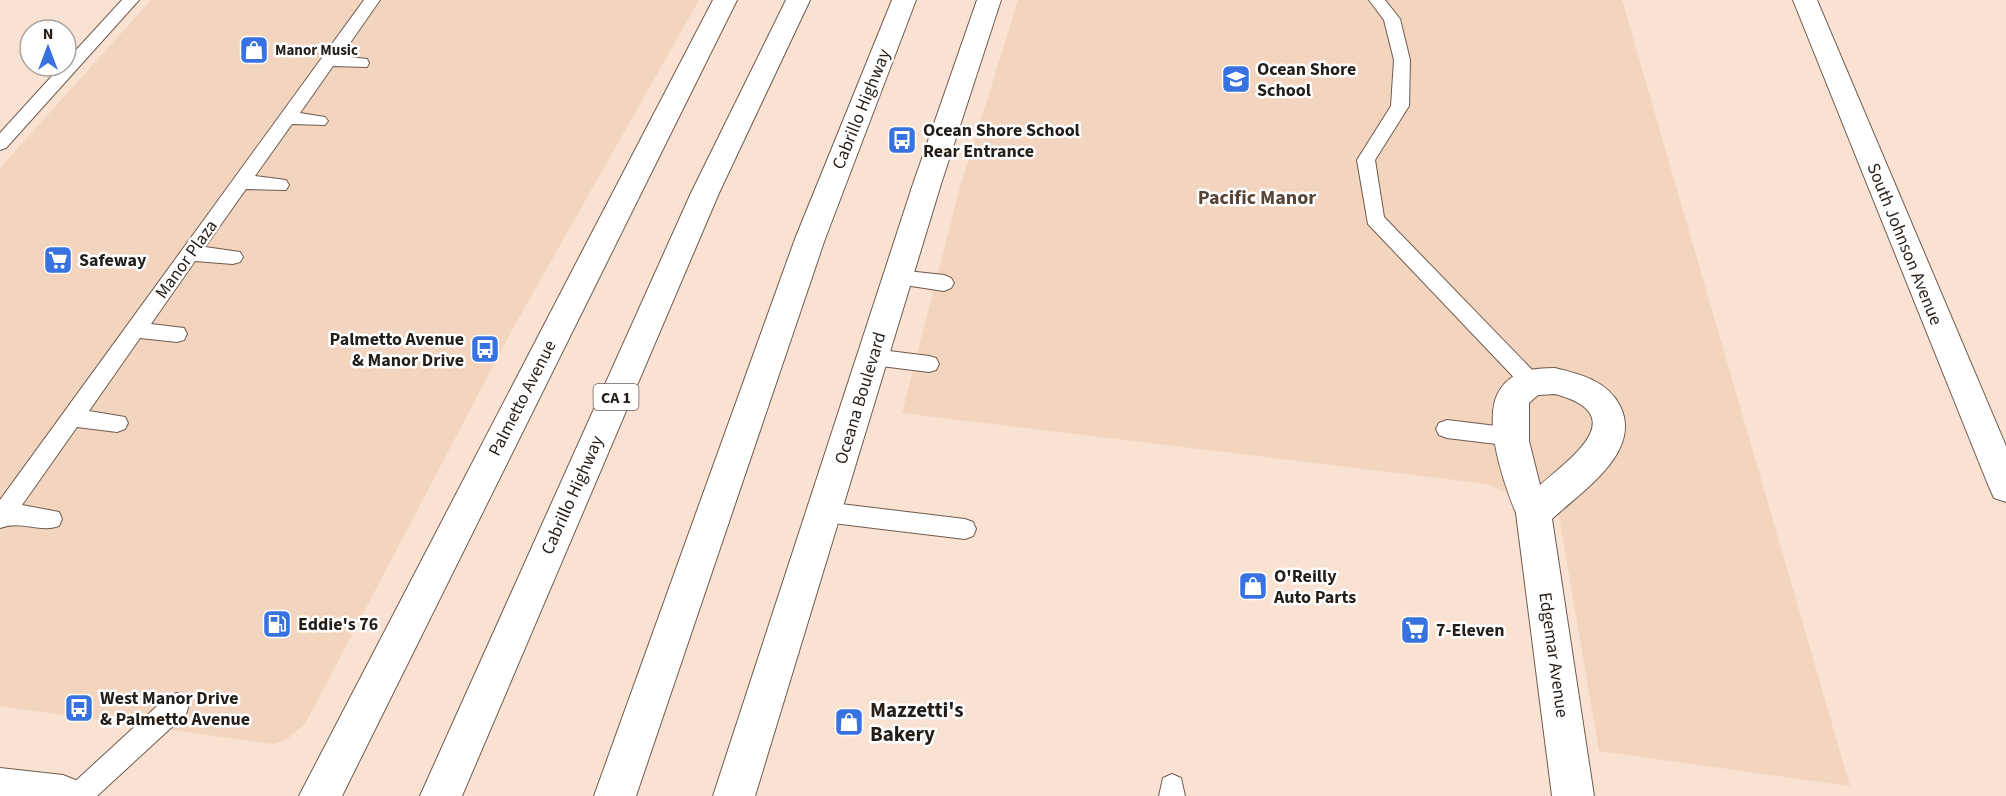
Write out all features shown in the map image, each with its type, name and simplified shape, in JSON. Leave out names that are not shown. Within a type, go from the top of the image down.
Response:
[{"type":"main road","name":"Palmetto Avenue","points":[[320,796],[725,0]]},
{"type":"main road","name":"Cabrillo Highway","points":[[441,796],[705,194],[798,0]]},
{"type":"main road","name":"Cabrillo Highway","points":[[615,796],[810,239],[904,0]]},
{"type":"main road","name":"Oceana Boulevard","points":[[734,796],[752,728],[824,513],[898,277],[989,0]]},
{"type":"main road","name":"South Johnson Avenue","points":[[1805,0],[2006,487]]},
{"type":"main road","points":[[1531,382],[1554,381],[1580,387],[1601,403],[1610,424],[1606,443],[1534,513]]},
{"type":"main road","name":"Edgemar Avenue","points":[[1531,382],[1513,396],[1509,414],[1521,486],[1534,513],[1573,796]]},
{"type":"main road","points":[[0,788],[63,796]]},
{"type":"lane","points":[[0,144],[131,0]]},
{"type":"lane","name":"Manor Plaza","points":[[2,515],[372,0]]},
{"type":"lane","points":[[1377,0],[1392,19],[1402,60],[1400,106],[1366,160],[1375,219],[1531,382]]},
{"type":"lane","points":[[329,60],[361,63]]},
{"type":"lane","points":[[287,118],[319,121]]},
{"type":"lane","points":[[242,182],[280,185]]},
{"type":"lane","points":[[190,253],[233,257]]},
{"type":"lane","points":[[898,277],[944,283]]},
{"type":"lane","points":[[135,330],[177,334]]},
{"type":"lane","points":[[873,357],[929,364]]},
{"type":"lane","points":[[72,418],[117,423]]},
{"type":"lane","points":[[1447,429],[1513,437]]},
{"type":"lane","points":[[824,513],[965,529]]},
{"type":"lane","points":[[2,515],[51,519]]},
{"type":"lane","points":[[78,796],[177,705]]},
{"type":"shaded area","points":[[151,0],[699,0],[512,330],[305,724],[286,740],[273,744],[0,706],[0,168]]},
{"type":"shaded area","points":[[1018,0],[1622,0],[1850,786],[1599,751],[1559,516],[1488,484],[902,413],[959,191]]},
{"type":"place","name":"Manor Music","points":[[254,50]]},
{"type":"place","name":"Ocean Shore School","points":[[1236,79]]},
{"type":"place","name":"Ocean Shore School Rear Entrance","points":[[902,140]]},
{"type":"place","name":"Safeway","points":[[58,260]]},
{"type":"place","name":"Palmetto Avenue & Manor Drive","points":[[485,349]]},
{"type":"place","name":"O'Reilly Auto Parts","points":[[1253,586]]},
{"type":"place","name":"Eddie's 76","points":[[277,624]]},
{"type":"place","name":"7-Eleven","points":[[1415,630]]},
{"type":"place","name":"West Manor Drive & Palmetto Avenue","points":[[79,708]]},
{"type":"place","name":"Mazzetti's Bakery","points":[[849,722]]},
{"type":"district","name":"Pacific Manor","points":[[1257,197]]}]
